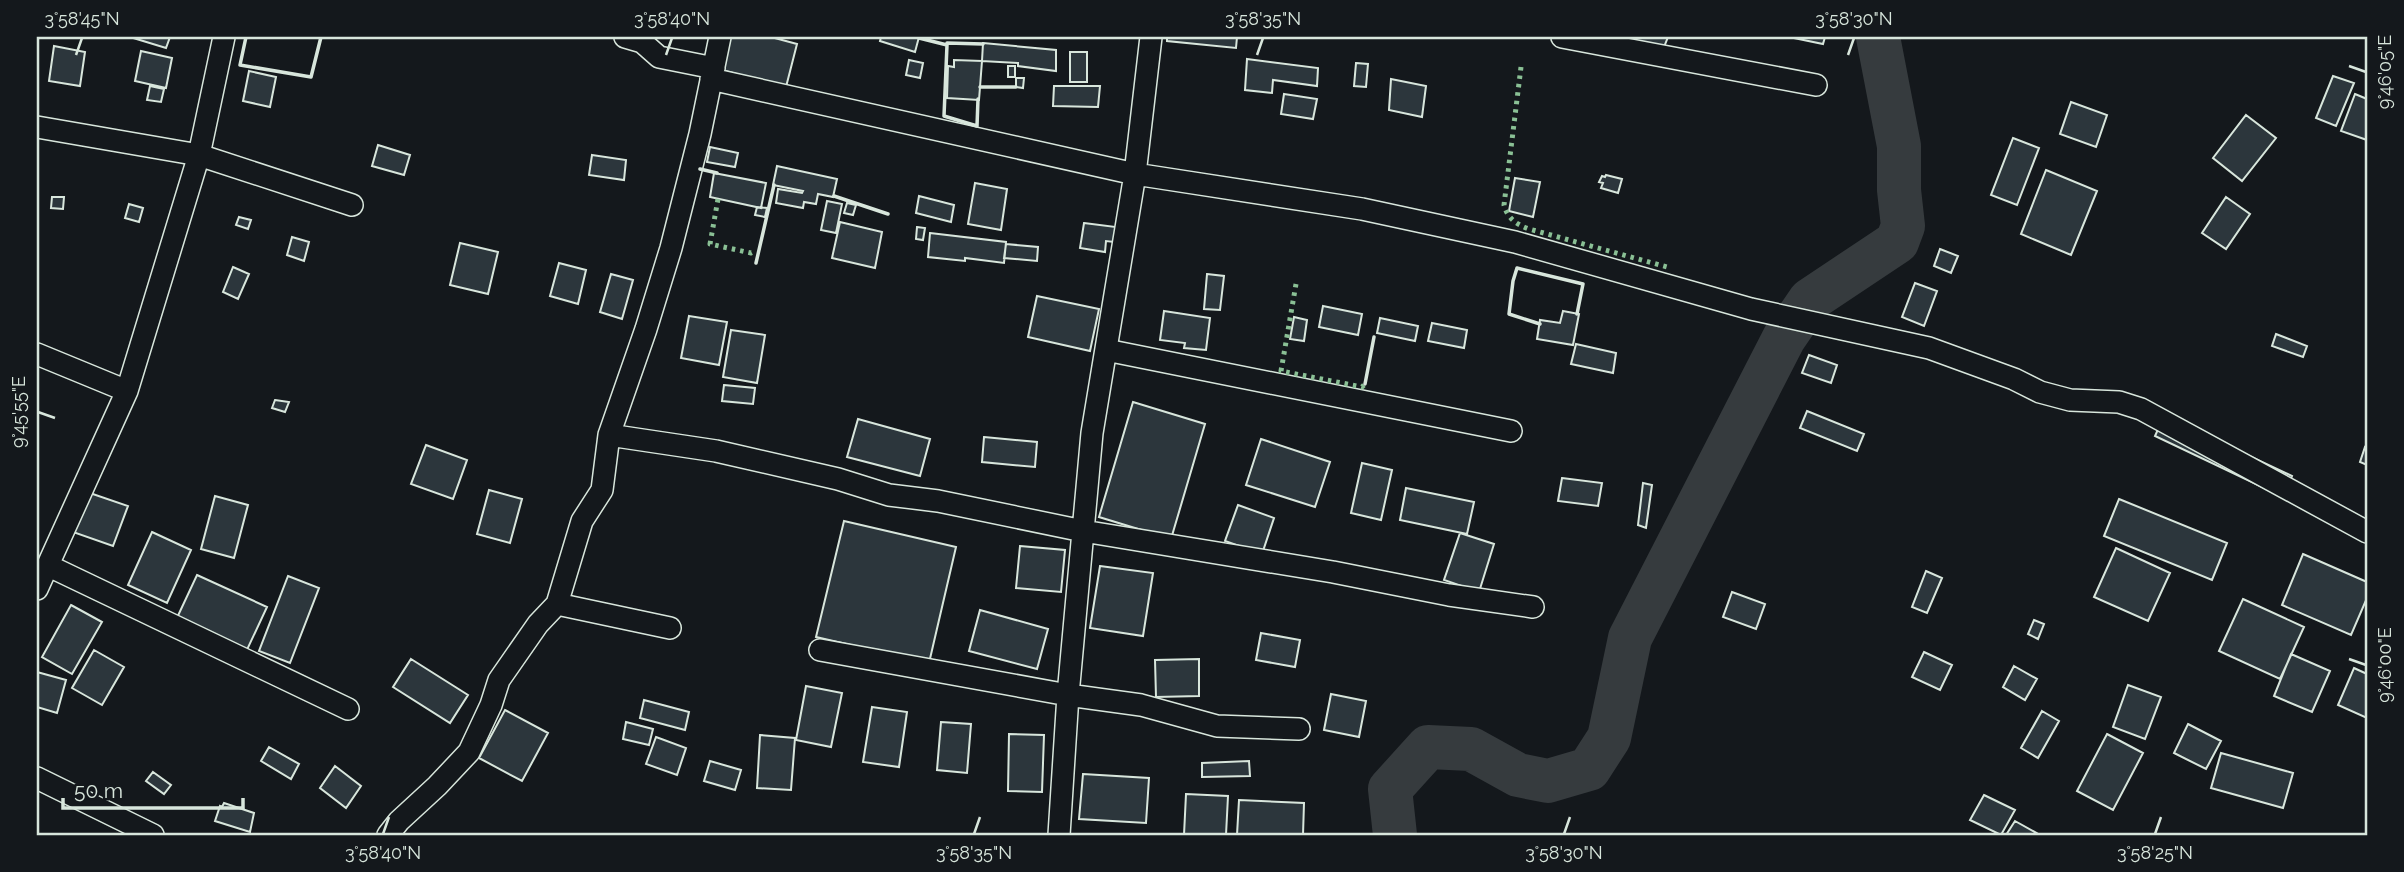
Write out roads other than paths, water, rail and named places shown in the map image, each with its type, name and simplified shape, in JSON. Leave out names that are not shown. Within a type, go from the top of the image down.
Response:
[{"type":"street","points":[[37,589],[127,391],[199,155],[224,37]]},
{"type":"street","points":[[625,37],[642,42],[659,57],[712,73],[1135,174],[1362,209],[1515,242],[1751,309],[1930,348],[2014,379],[2040,392],[2070,400],[2119,402],[2141,409],[2367,532]]},
{"type":"street","points":[[388,835],[398,821],[469,752],[491,705],[499,680],[538,624],[557,604],[582,522],[602,490],[609,435],[671,248],[700,134],[720,37]]},
{"type":"street","points":[[1059,835],[1068,695],[1092,433],[1135,174],[1151,37]]},
{"type":"street","points":[[1562,37],[1816,85]]},
{"type":"street","points":[[37,127],[199,155],[352,205]]},
{"type":"street","points":[[1106,351],[1511,431]]},
{"type":"street","points":[[37,354],[127,391]]},
{"type":"street","points":[[609,435],[716,452],[838,479],[888,495],[937,501],[1083,531],[1533,607]]},
{"type":"street","points":[[49,566],[348,709]]},
{"type":"street","points":[[557,604],[670,628]]},
{"type":"street","points":[[820,650],[1068,695],[1140,705],[1217,726],[1299,729]]},
{"type":"street","points":[[37,778],[153,835]]},
{"type":"waterway","points":[[1395,835],[1390,789],[1428,747],[1471,749],[1518,775],[1548,781],[1589,769],[1609,738],[1630,638],[1784,338],[1810,300],[1897,242],[1903,226],[1899,190],[1899,146],[1878,37]]}]
